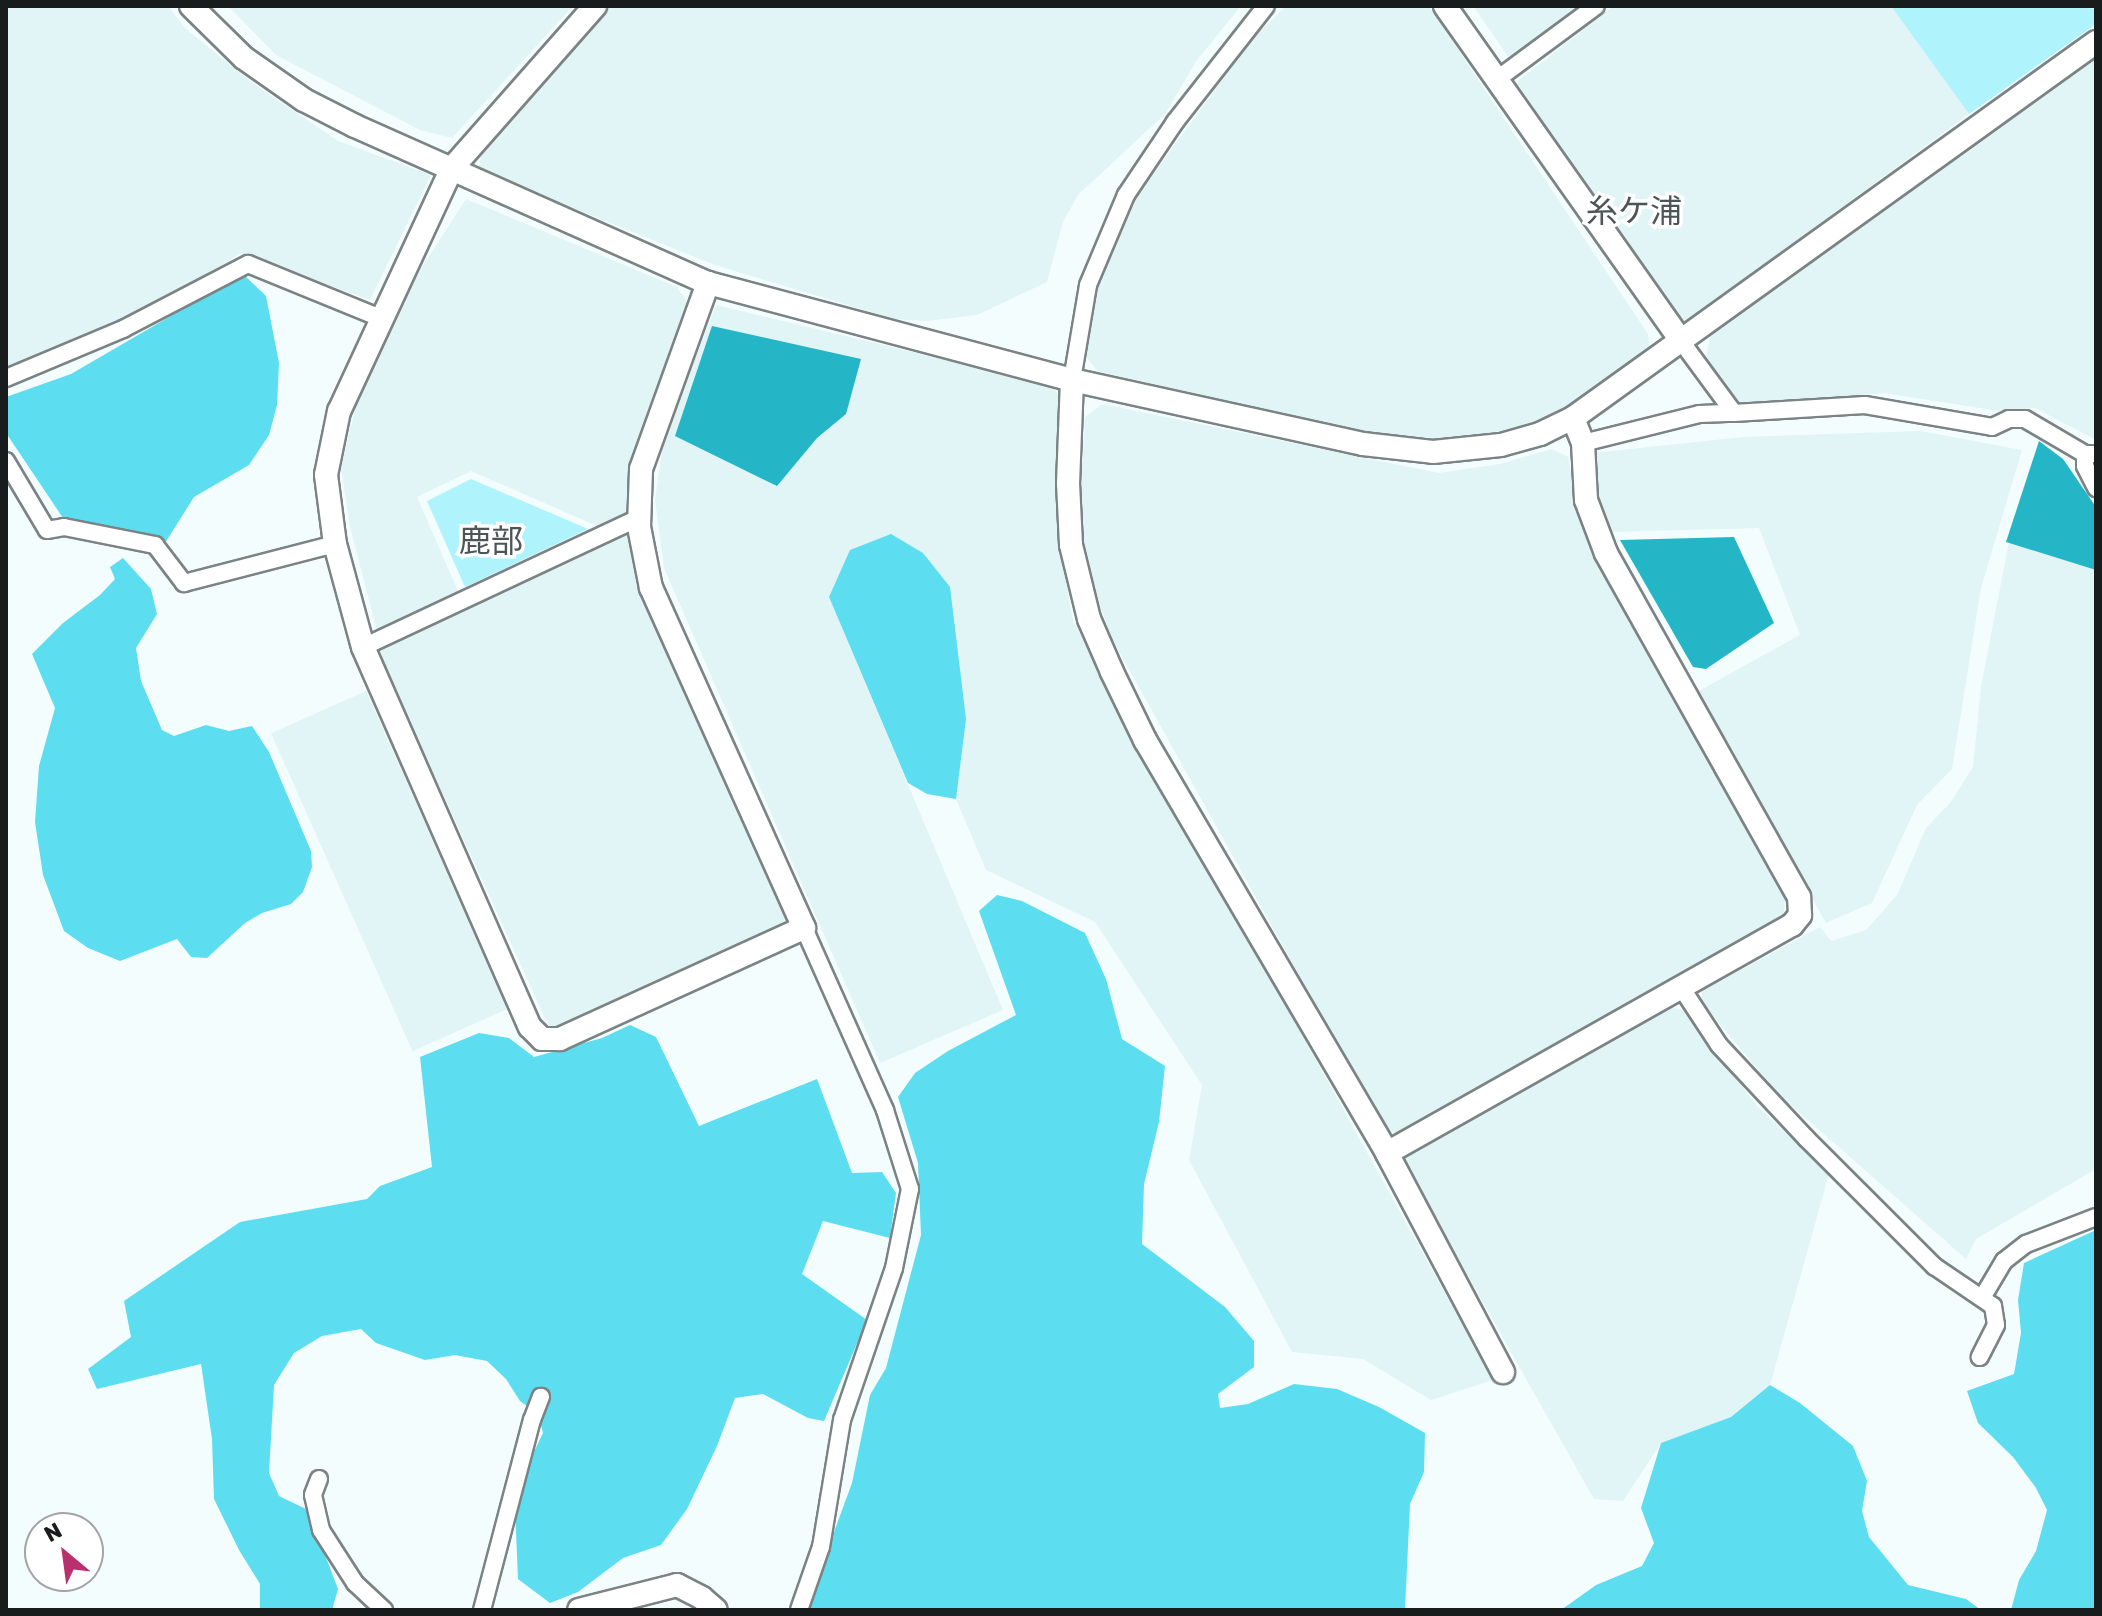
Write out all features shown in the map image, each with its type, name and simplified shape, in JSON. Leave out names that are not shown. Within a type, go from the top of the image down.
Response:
[{"type":"street","points":[[191,6],[244,58],[304,100],[708,283],[1072,380],[1363,444],[1433,452],[1501,445],[1540,434],[1573,418],[2096,42]]},
{"type":"street","points":[[595,6],[452,168],[339,411],[326,475],[335,544],[363,647],[530,1027],[542,1039],[560,1039],[804,928]]},
{"type":"street","points":[[1266,6],[1175,122],[1126,195],[1088,285],[1072,380],[1068,483],[1071,545],[1089,619],[1145,740],[1387,1153],[1503,1372]]},
{"type":"street","points":[[1445,6],[1734,413]]},
{"type":"street","points":[[1496,80],[1596,6]]},
{"type":"street","points":[[6,378],[123,329],[248,264],[380,318]]},
{"type":"street","points":[[708,283],[641,469],[639,518],[651,588],[885,1110],[910,1189],[894,1268],[842,1420],[821,1547],[799,1610]]},
{"type":"street","points":[[1583,443],[1699,414],[1865,405],[1992,427],[2009,419],[2025,419],[2090,454],[2085,466],[2096,488]]},
{"type":"street","points":[[1387,1153],[1792,925],[1802,905],[1606,553],[1586,500],[1583,443],[1573,418]]},
{"type":"street","points":[[6,461],[47,530],[64,527],[155,545],[184,583],[335,544]]},
{"type":"street","points":[[363,647],[639,518]]},
{"type":"street","points":[[1681,987],[1719,1045],[1807,1139],[1934,1266],[1953,1282],[1993,1306],[1996,1325],[1980,1357]]},
{"type":"street","points":[[1982,1298],[2004,1261],[2026,1244],[2096,1217]]},
{"type":"street","points":[[482,1610],[532,1420],[541,1397]]},
{"type":"street","points":[[319,1479],[313,1495],[321,1530],[355,1583],[384,1610]]},
{"type":"street","points":[[579,1610],[677,1585],[716,1610]]},
{"type":"shaded area","points":[[6,6],[168,6],[186,29],[251,82],[338,141],[431,175],[370,300],[241,253],[99,339],[6,385]]},
{"type":"shaded area","points":[[228,6],[573,6],[452,138],[420,130],[276,55]]},
{"type":"shaded area","points":[[610,6],[1241,6],[1197,60],[1165,114],[1078,195],[1063,222],[1047,282],[977,315],[927,321],[894,319],[715,265],[478,170],[483,147]]},
{"type":"shaded area","points":[[1286,6],[1429,6],[1648,334],[1650,351],[1571,405],[1522,428],[1445,439],[1351,431],[1098,371],[1086,357],[1093,301],[1127,210],[1252,39]]},
{"type":"shaded area","points":[[1473,6],[1580,6],[1510,59]]},
{"type":"shaded area","points":[[1613,6],[1891,6],[1969,114],[1688,320],[1669,319],[1516,89],[1518,81]]},
{"type":"shaded area","points":[[1891,6],[2067,6],[2096,9],[2096,24],[1969,114]]},
{"type":"shaded area","points":[[2096,53],[2096,440],[2035,408],[1999,411],[1884,393],[1743,407],[1706,359],[1711,329]]},
{"type":"shaded area","points":[[466,199],[677,287],[689,305],[631,463],[629,511],[597,526],[471,471],[417,497],[458,591],[377,631],[350,527],[341,468],[355,409],[389,318]]},
{"type":"shaded area","points":[[243,274],[266,296],[279,363],[277,405],[269,435],[249,465],[194,497],[165,543],[95,533],[63,518],[6,433],[6,397],[71,374]]},
{"type":"shaded area","points":[[716,305],[1050,385],[1060,396],[1055,475],[1059,544],[1073,621],[1493,1380],[1431,1400],[1363,1359],[1292,1352],[1189,1160],[1202,1085],[1095,922],[986,870],[956,799],[966,719],[829,597],[1003,1010],[880,1063],[664,568],[655,500],[663,443]]},
{"type":"shaded area","points":[[712,326],[861,359],[846,414],[817,438],[777,486],[675,436]]},
{"type":"shaded area","points":[[1102,404],[1439,473],[1500,464],[1552,449],[1568,457],[1581,523],[1786,899],[1782,919],[1401,1133],[1386,1131],[1112,639],[1084,562],[1081,486],[1085,417]]},
{"type":"shaded area","points":[[1921,431],[2022,450],[1981,588],[1952,769],[1917,805],[1872,903],[1826,923],[1697,692],[1800,635],[1759,528],[1611,532],[1595,490],[1592,453],[1743,437]]},
{"type":"shaded area","points":[[2039,441],[2063,459],[2096,507],[2096,570],[2006,542]]},
{"type":"shaded area","points":[[2038,452],[2096,511],[2096,1169],[1976,1239],[1966,1259],[1776,1092],[1701,1001],[1702,991],[1820,927],[1831,941],[1866,930],[1897,895],[1926,828],[1950,803],[1973,767],[1981,686],[2008,547]]},
{"type":"shaded area","points":[[471,479],[588,529],[465,587],[427,501]]},
{"type":"shaded area","points":[[630,532],[641,591],[786,917],[783,924],[561,1028],[548,1025],[378,651]]},
{"type":"shaded area","points":[[891,534],[923,553],[950,587],[966,719],[956,799],[927,794],[908,783],[829,597],[850,550]]},
{"type":"shaded area","points":[[1734,537],[1774,623],[1706,669],[1693,667],[1620,540]]},
{"type":"shaded area","points":[[123,558],[151,589],[157,614],[136,648],[141,681],[162,730],[174,736],[206,725],[229,731],[252,726],[269,752],[311,851],[312,867],[303,892],[291,904],[262,913],[245,923],[207,958],[191,957],[177,939],[120,961],[88,948],[64,931],[43,875],[35,822],[39,766],[55,708],[32,654],[63,623],[100,595],[115,579],[110,567]]},
{"type":"shaded area","points":[[366,691],[508,1009],[413,1051],[271,733]]},
{"type":"shaded area","points":[[997,895],[1022,901],[1085,933],[1106,979],[1122,1039],[1165,1066],[1159,1122],[1144,1184],[1142,1244],[1225,1307],[1254,1341],[1254,1367],[1218,1394],[1220,1408],[1248,1404],[1294,1384],[1337,1389],[1379,1407],[1425,1433],[1424,1472],[1410,1504],[1405,1610],[797,1610],[827,1551],[852,1483],[870,1395],[886,1368],[921,1235],[918,1163],[898,1097],[915,1073],[948,1051],[1016,1015],[979,911]]},
{"type":"shaded area","points":[[1673,1008],[1685,1010],[1756,1105],[1829,1174],[1770,1385],[1731,1417],[1661,1443],[1623,1501],[1594,1499],[1403,1161],[1410,1151]]},
{"type":"shaded area","points":[[630,1025],[656,1037],[699,1126],[817,1079],[852,1173],[882,1172],[896,1193],[890,1238],[823,1221],[802,1274],[867,1320],[824,1421],[808,1418],[763,1394],[735,1398],[717,1446],[687,1509],[661,1545],[623,1558],[578,1592],[550,1603],[518,1579],[515,1508],[529,1462],[543,1433],[538,1414],[520,1401],[506,1379],[487,1361],[455,1355],[425,1360],[376,1343],[361,1329],[322,1336],[294,1353],[274,1385],[269,1473],[279,1496],[308,1510],[338,1589],[332,1610],[260,1610],[260,1584],[214,1499],[212,1439],[201,1364],[97,1389],[88,1369],[131,1337],[124,1301],[240,1222],[367,1199],[380,1186],[432,1167],[420,1057],[479,1033],[509,1038],[534,1057],[602,1038]]},
{"type":"shaded area","points":[[2096,1230],[2096,1610],[2011,1610],[2019,1580],[2036,1551],[2047,1510],[2036,1488],[2013,1457],[1978,1423],[1967,1391],[2014,1374],[2021,1333],[2018,1300],[2024,1263]]},
{"type":"shaded area","points":[[1770,1385],[1800,1403],[1853,1446],[1867,1481],[1862,1511],[1869,1537],[1908,1585],[1966,1599],[1981,1610],[1561,1610],[1596,1585],[1642,1566],[1654,1543],[1641,1508],[1661,1443],[1731,1417]]},
{"type":"district","name":"糸ケ浦","points":[[1634,211]]},
{"type":"district","name":"鹿部","points":[[491,541]]}]
